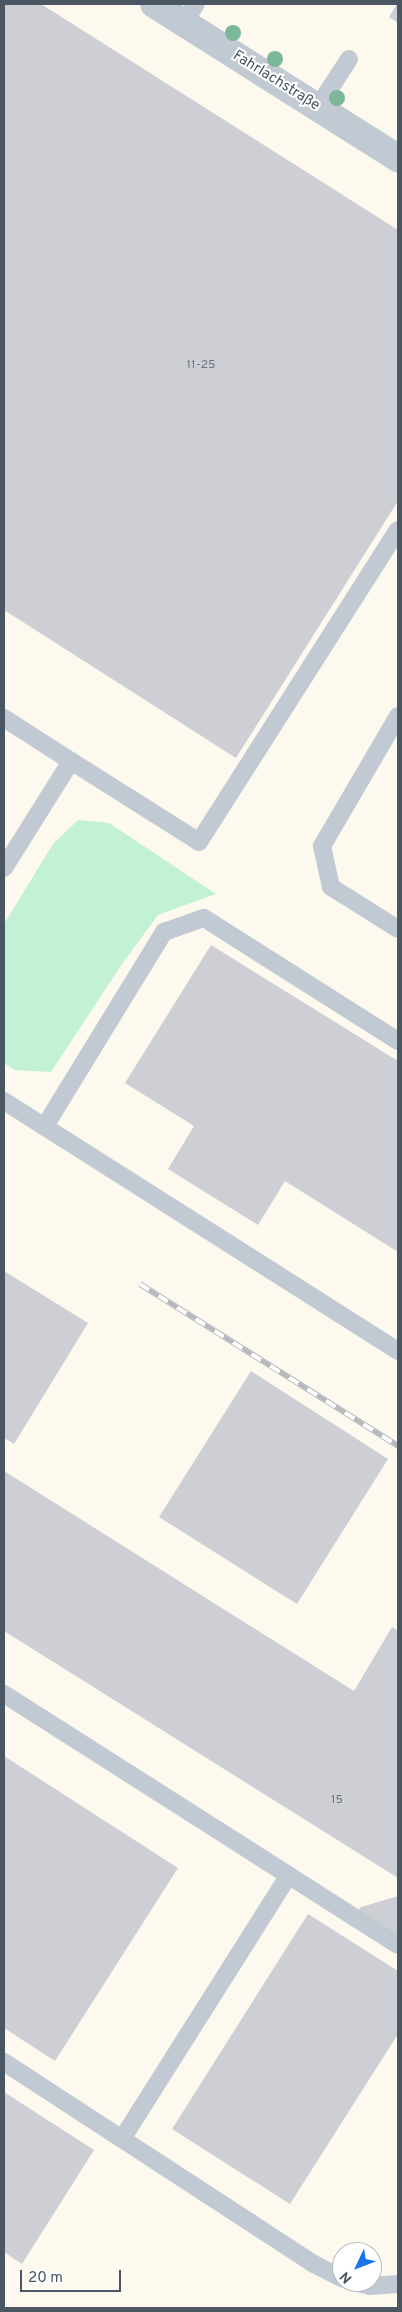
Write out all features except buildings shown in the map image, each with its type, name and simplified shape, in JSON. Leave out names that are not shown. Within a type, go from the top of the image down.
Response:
[{"type":"street","name":"Fahrlachstraße","points":[[154,4],[190,13],[318,107],[398,158]]},
{"type":"lane","points":[[318,107],[348,59]]},
{"type":"lane","points":[[4,718],[199,842],[398,530]]},
{"type":"lane","points":[[398,716],[322,846],[331,887],[398,929]]},
{"type":"lane","points":[[4,868],[71,761]]},
{"type":"lane","points":[[45,1126],[164,932],[204,918],[398,1041]]},
{"type":"lane","points":[[4,1101],[398,1351]]},
{"type":"lane","points":[[4,1694],[398,1945]]},
{"type":"lane","points":[[122,2139],[289,1875]]},
{"type":"lane","points":[[4,2062],[312,2263],[332,2273]]},
{"type":"lane","points":[[382,2285],[398,2284]]},
{"type":"shaded area","points":[[4,4],[398,4],[398,2308],[4,2308]]},
{"type":"green space","points":[[78,820],[109,823],[216,894],[158,915],[120,967],[51,1072],[14,1070],[4,1063],[4,924],[53,844]]},
{"type":"railway","points":[[140,1284],[398,1446]]}]
